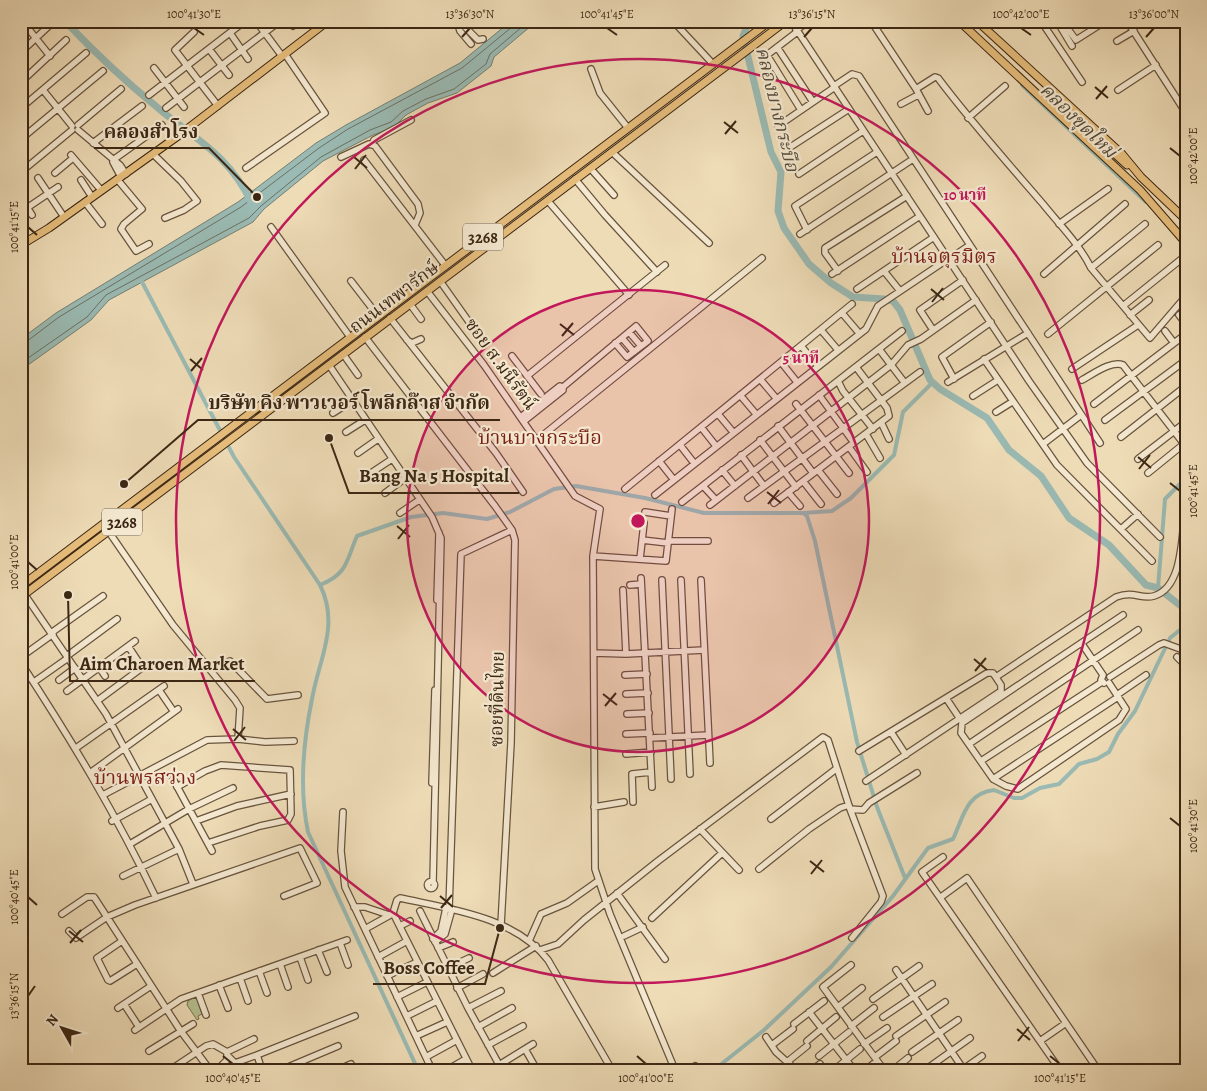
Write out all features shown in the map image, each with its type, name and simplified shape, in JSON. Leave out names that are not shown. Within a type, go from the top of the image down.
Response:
[{"type":"main road","points":[[21,245],[187,130],[328,21]]},
{"type":"main road","name":"ถนนเทพารักษ์","points":[[21,586],[770,21]]},
{"type":"main road","name":"ถนนเทพารักษ์","points":[[23,596],[786,21]]},
{"type":"main road","points":[[961,21],[1123,171],[1186,243]]},
{"type":"main road","points":[[970,21],[1120,156],[1185,219]]},
{"type":"main road","points":[[979,22],[1106,140],[1120,156]]},
{"type":"main road","points":[[657,106],[664,113]]},
{"type":"street","points":[[148,95],[245,21]]},
{"type":"street","points":[[246,168],[325,113],[284,55],[256,21]]},
{"type":"street","points":[[166,108],[280,21]]},
{"type":"street","points":[[458,21],[478,40],[483,39]]},
{"type":"street","points":[[458,21],[460,31],[471,44]]},
{"type":"street","points":[[673,21],[712,64]]},
{"type":"street","points":[[791,21],[1006,346],[1086,463],[1160,537]]},
{"type":"street","points":[[801,110],[768,58],[768,55],[810,21]]},
{"type":"street","points":[[871,21],[928,111]]},
{"type":"street","points":[[1041,21],[1082,82]]},
{"type":"street","points":[[1056,21],[1072,46]]},
{"type":"street","points":[[1062,21],[1076,40],[1098,26],[1098,21]]},
{"type":"street","points":[[1128,21],[1186,113]]},
{"type":"street","points":[[22,22],[50,56]]},
{"type":"street","points":[[21,52],[52,23]]},
{"type":"street","points":[[1117,41],[1134,31]]},
{"type":"street","points":[[194,32],[175,50],[218,106]]},
{"type":"street","points":[[230,34],[248,59]]},
{"type":"street","points":[[21,82],[66,40]]},
{"type":"street","points":[[777,46],[813,102]]},
{"type":"street","points":[[209,49],[229,75]]},
{"type":"street","points":[[21,108],[86,53]]},
{"type":"street","points":[[1118,90],[1156,65]]},
{"type":"street","points":[[154,68],[184,107]]},
{"type":"street","points":[[591,69],[600,93],[628,128]]},
{"type":"street","points":[[21,139],[102,71]]},
{"type":"street","points":[[778,126],[852,74],[857,74],[1100,443]]},
{"type":"street","points":[[901,104],[935,77],[938,78],[968,118],[1059,224],[1091,268],[1151,338],[1186,296]]},
{"type":"street","points":[[968,118],[1005,86]]},
{"type":"street","points":[[21,172],[121,89]]},
{"type":"street","points":[[43,90],[75,128],[112,160],[142,209],[124,224],[121,229],[136,251],[149,244]]},
{"type":"street","points":[[93,143],[142,106]]},
{"type":"street","points":[[792,146],[849,109]]},
{"type":"street","points":[[340,157],[372,144],[374,140],[411,120]]},
{"type":"street","points":[[112,160],[162,125]]},
{"type":"street","points":[[799,174],[863,131]]},
{"type":"street","points":[[372,144],[418,204],[420,213],[415,225]]},
{"type":"street","points":[[612,152],[709,243]]},
{"type":"street","points":[[807,230],[795,206],[878,152]]},
{"type":"street","points":[[153,154],[197,201],[184,210],[165,218]]},
{"type":"street","points":[[55,173],[72,157],[101,190]]},
{"type":"street","points":[[800,234],[913,159]]},
{"type":"street","points":[[364,160],[445,265]]},
{"type":"street","points":[[590,168],[614,195]]},
{"type":"street","points":[[38,178],[64,217]]},
{"type":"street","points":[[575,179],[605,216],[657,272]]},
{"type":"street","points":[[81,180],[92,197]]},
{"type":"street","points":[[21,212],[58,187]]},
{"type":"street","points":[[1059,224],[1108,189]]},
{"type":"street","points":[[907,196],[825,248],[825,253],[835,273],[920,216]]},
{"type":"street","points":[[21,198],[32,215]]},
{"type":"street","points":[[548,200],[629,295]]},
{"type":"street","points":[[85,202],[102,224]]},
{"type":"street","points":[[1044,274],[1125,204]]},
{"type":"street","points":[[1091,268],[1145,224]]},
{"type":"street","points":[[271,227],[350,337]]},
{"type":"street","points":[[858,289],[934,237]]},
{"type":"street","points":[[1048,334],[1158,245]]},
{"type":"street","points":[[654,495],[866,328],[882,303],[970,246]]},
{"type":"street","points":[[1123,306],[1184,257]]},
{"type":"street","points":[[537,440],[762,258]]},
{"type":"street","points":[[527,376],[666,265]]},
{"type":"street","points":[[884,271],[898,291]]},
{"type":"street","points":[[933,330],[920,310],[963,280]]},
{"type":"street","points":[[351,281],[378,316]]},
{"type":"street","points":[[440,281],[474,329]]},
{"type":"street","name":"ซอย ส.มนีรัตน์","points":[[427,291],[522,419],[572,492],[579,499],[600,509],[593,556]]},
{"type":"street","points":[[710,505],[890,366],[908,344],[921,339],[976,300]]},
{"type":"street","points":[[1130,315],[1149,300]]},
{"type":"street","points":[[410,304],[421,319]]},
{"type":"street","points":[[625,489],[852,304]]},
{"type":"street","points":[[842,313],[859,333]]},
{"type":"street","points":[[1178,315],[1186,324]]},
{"type":"street","points":[[390,318],[496,453],[523,492]]},
{"type":"street","points":[[954,378],[943,360],[944,354],[991,322]]},
{"type":"street","points":[[1072,368],[1138,325]]},
{"type":"street","points":[[522,419],[563,390],[562,387],[615,343],[622,338],[636,326],[648,341],[627,357],[615,343]]},
{"type":"street","points":[[821,330],[838,350]]},
{"type":"street","points":[[682,502],[778,426],[798,407],[819,395],[902,331]]},
{"type":"street","points":[[1165,331],[1174,343]]},
{"type":"street","points":[[948,382],[1028,333]]},
{"type":"street","points":[[1094,404],[1186,334]]},
{"type":"street","points":[[366,337],[512,530],[461,554],[449,909],[443,936],[434,940]]},
{"type":"street","points":[[622,338],[634,352]]},
{"type":"street","points":[[407,340],[412,343],[421,339]]},
{"type":"street","points":[[801,346],[818,366]]},
{"type":"street","points":[[879,349],[904,382]]},
{"type":"street","points":[[343,354],[358,375]]},
{"type":"street","points":[[512,356],[541,394]]},
{"type":"street","points":[[984,359],[1012,402],[1070,480],[1152,561]]},
{"type":"street","points":[[1105,420],[1186,360]]},
{"type":"street","points":[[781,362],[797,382]]},
{"type":"street","points":[[1082,380],[1117,363],[1123,365],[1185,443],[1148,473]]},
{"type":"street","points":[[329,365],[432,518],[439,533],[438,648],[431,882]]},
{"type":"street","points":[[774,503],[889,416],[890,413],[856,367]]},
{"type":"street","points":[[748,498],[860,414],[920,372]]},
{"type":"street","points":[[760,379],[776,398]]},
{"type":"street","points":[[973,396],[998,380]]},
{"type":"street","points":[[838,381],[872,429]]},
{"type":"street","points":[[1121,437],[1186,386]]},
{"type":"street","points":[[740,395],[756,414]]},
{"type":"street","points":[[819,395],[842,428],[867,472]]},
{"type":"street","points":[[333,413],[352,401]]},
{"type":"street","points":[[996,412],[1012,402]]},
{"type":"street","points":[[798,407],[849,473]]},
{"type":"street","points":[[718,414],[733,432]]},
{"type":"street","points":[[1043,444],[1081,415]]},
{"type":"street","points":[[346,432],[365,420]]},
{"type":"street","points":[[881,422],[889,439]]},
{"type":"street","points":[[1138,459],[1186,422]]},
{"type":"street","points":[[778,426],[802,458],[837,494]]},
{"type":"street","points":[[701,427],[716,446]]},
{"type":"street","points":[[866,434],[880,458]]},
{"type":"street","points":[[358,453],[378,439]]},
{"type":"street","points":[[760,440],[796,487]]},
{"type":"street","points":[[680,445],[694,463]]},
{"type":"street","points":[[742,455],[764,486]]},
{"type":"street","points":[[371,473],[392,459]]},
{"type":"street","points":[[658,461],[674,480]]},
{"type":"street","points":[[722,470],[735,486]]},
{"type":"street","points":[[385,493],[404,479]]},
{"type":"street","points":[[803,481],[821,504]]},
{"type":"street","points":[[703,486],[716,500]]},
{"type":"street","points":[[788,492],[800,506]]},
{"type":"street","points":[[400,513],[419,500]]},
{"type":"street","points":[[996,677],[1116,597],[1131,593],[1151,597],[1163,591],[1177,568],[1184,545],[1186,506]]},
{"type":"street","points":[[672,508],[666,561],[593,556],[594,860],[598,881],[606,903],[675,1070]]},
{"type":"street","points":[[646,512],[671,516]]},
{"type":"street","points":[[1121,529],[1138,514]]},
{"type":"street","points":[[640,559],[644,523]]},
{"type":"street","name":"ซอยที่ดินไทย","points":[[501,925],[511,743],[515,540],[512,530]]},
{"type":"street","points":[[109,532],[151,596],[240,708],[238,739]]},
{"type":"street","points":[[642,540],[669,542],[708,541]]},
{"type":"street","points":[[662,580],[671,779]]},
{"type":"street","points":[[681,580],[690,774]]},
{"type":"street","points":[[701,580],[710,764]]},
{"type":"street","points":[[630,585],[641,581],[652,787]]},
{"type":"street","points":[[623,590],[626,654]]},
{"type":"street","points":[[23,596],[52,633],[111,724],[179,850],[193,884]]},
{"type":"street","points":[[21,657],[103,596]]},
{"type":"street","points":[[1082,644],[1126,709],[1120,720],[1022,787],[1006,786],[993,779],[961,733],[962,723],[1124,615]]},
{"type":"street","points":[[34,682],[117,619]]},
{"type":"street","points":[[969,744],[1138,630]]},
{"type":"street","points":[[67,690],[135,641]]},
{"type":"street","points":[[981,761],[1154,647],[1166,644],[1186,651]]},
{"type":"street","points":[[97,701],[144,666],[128,646]]},
{"type":"street","points":[[594,653],[626,654],[704,650]]},
{"type":"street","points":[[1177,658],[1186,666]]},
{"type":"street","points":[[211,671],[230,661],[267,699],[298,695]]},
{"type":"street","points":[[21,663],[76,748],[103,795],[114,819],[130,844],[156,898]]},
{"type":"street","points":[[59,680],[75,668]]},
{"type":"street","points":[[99,668],[105,676]]},
{"type":"street","points":[[859,751],[987,673],[990,672],[996,677],[1001,685],[1001,691],[866,781]]},
{"type":"street","points":[[625,675],[647,674]]},
{"type":"street","points":[[993,779],[1146,675]]},
{"type":"street","points":[[76,748],[162,688],[176,711],[90,773]]},
{"type":"street","points":[[626,694],[648,693]]},
{"type":"street","points":[[946,698],[960,718]]},
{"type":"street","points":[[627,714],[649,713]]},
{"type":"street","points":[[891,732],[906,755]]},
{"type":"street","points":[[626,734],[670,737],[708,735]]},
{"type":"street","points":[[493,973],[538,948],[558,944],[617,894],[821,737],[828,740],[849,807],[883,896],[881,902],[852,938]]},
{"type":"street","points":[[103,795],[206,740],[294,741]]},
{"type":"street","points":[[626,754],[651,752]]},
{"type":"street","points":[[178,787],[215,766],[290,770],[291,814],[288,820],[208,843]]},
{"type":"street","points":[[771,819],[836,769]]},
{"type":"street","points":[[633,802],[632,774],[651,772]]},
{"type":"street","points":[[759,869],[809,829],[840,808],[849,807],[859,811],[864,809],[869,803],[917,772]]},
{"type":"street","points":[[173,779],[212,851]]},
{"type":"street","points":[[130,844],[189,808],[233,788]]},
{"type":"street","points":[[196,821],[237,806],[291,794]]},
{"type":"street","points":[[114,819],[152,799]]},
{"type":"street","points":[[594,807],[624,802]]},
{"type":"street","points":[[343,812],[341,851],[345,887],[432,1070]]},
{"type":"street","points":[[700,829],[739,870]]},
{"type":"street","points":[[69,931],[76,938],[107,917],[193,884],[300,848],[317,883],[284,896]]},
{"type":"street","points":[[123,876],[179,850]]},
{"type":"street","points":[[652,918],[722,852]]},
{"type":"street","points":[[943,857],[922,872],[1060,1070]]},
{"type":"street","points":[[941,897],[967,878],[1098,1070]]},
{"type":"street","points":[[529,940],[541,914],[567,903],[598,881]]},
{"type":"street","points":[[617,894],[665,959]]},
{"type":"street","points":[[62,914],[91,895],[166,1009],[210,1070]]},
{"type":"street","points":[[364,929],[391,914],[397,900],[400,898],[449,909],[501,925],[529,940],[538,948],[612,1070]]},
{"type":"street","points":[[354,907],[365,907],[391,914],[400,926],[472,1070]]},
{"type":"street","points":[[420,911],[468,1008],[501,1067],[533,1044]]},
{"type":"street","points":[[400,926],[410,921]]},
{"type":"street","points":[[624,936],[643,927]]},
{"type":"street","points":[[124,1004],[137,1028],[181,999],[347,940]]},
{"type":"street","points":[[122,941],[97,958],[108,980],[110,981],[137,964]]},
{"type":"street","points":[[378,956],[407,941]]},
{"type":"street","points":[[438,948],[453,942]]},
{"type":"street","points":[[340,943],[348,965]]},
{"type":"street","points":[[318,950],[327,972]]},
{"type":"street","points":[[300,957],[308,980]]},
{"type":"street","points":[[448,968],[469,958]]},
{"type":"street","points":[[387,976],[417,962]]},
{"type":"street","points":[[280,964],[288,987]]},
{"type":"street","points":[[851,965],[823,987],[862,1046],[875,1057],[884,1070]]},
{"type":"street","points":[[873,999],[919,966]]},
{"type":"street","points":[[896,970],[963,1069],[982,1056]]},
{"type":"street","points":[[260,971],[267,993]]},
{"type":"street","points":[[458,988],[483,974]]},
{"type":"street","points":[[240,978],[248,1001]]},
{"type":"street","points":[[397,997],[427,982]]},
{"type":"street","points":[[882,1017],[932,984]]},
{"type":"street","points":[[219,985],[228,1008]]},
{"type":"street","points":[[118,1008],[151,986]]},
{"type":"street","points":[[838,1008],[862,988]]},
{"type":"street","points":[[468,1008],[501,991]]},
{"type":"street","points":[[198,993],[206,1015]]},
{"type":"street","points":[[407,1016],[437,1001]]},
{"type":"street","points":[[772,1045],[824,1001]]},
{"type":"street","points":[[875,1057],[926,1014],[945,1002]]},
{"type":"street","points":[[478,1027],[512,1008]]},
{"type":"street","points":[[819,1056],[874,1008]]},
{"type":"street","points":[[809,1012],[854,1070]]},
{"type":"street","points":[[170,1070],[206,1046],[213,1044],[228,1054],[235,1064],[355,1016]]},
{"type":"street","points":[[783,1070],[822,1028],[836,1017]]},
{"type":"street","points":[[912,1052],[958,1020]]},
{"type":"street","points":[[416,1036],[447,1022]]},
{"type":"street","points":[[1040,1040],[1066,1023]]},
{"type":"street","points":[[149,1051],[193,1024]]},
{"type":"street","points":[[488,1045],[522,1026]]},
{"type":"street","points":[[834,1070],[887,1028]]},
{"type":"street","points":[[766,1037],[796,1070]]},
{"type":"street","points":[[217,1070],[227,1060],[228,1054],[254,1038]]},
{"type":"street","points":[[925,1070],[970,1038]]},
{"type":"street","points":[[426,1057],[457,1040]]},
{"type":"street","points":[[281,1070],[338,1046]]},
{"type":"street","points":[[525,1049],[536,1070]]},
{"type":"street","points":[[257,1055],[262,1070]]},
{"type":"street","points":[[893,1070],[908,1058]]},
{"type":"street","points":[[447,1070],[466,1059]]},
{"type":"street","points":[[338,1070],[351,1064]]},
{"type":"street","points":[[812,1070],[820,1064]]},
{"type":"street","points":[[866,1070],[873,1064]]},
{"type":"street","points":[[687,1070],[695,1066]]},
{"type":"green space","points":[[196,996],[202,1014],[198,1016],[199,1019],[197,1020],[187,1005],[188,1001]]},
{"type":"water","points":[[511,21],[537,21],[494,57],[491,66],[457,93],[428,103],[406,115],[394,127],[373,135],[323,161],[264,209],[253,222],[109,300],[91,320],[21,370],[21,339],[56,313],[238,202],[316,143],[460,63]]},
{"type":"waterway","points":[[65,21],[98,55],[134,87],[222,160],[233,172],[251,202]]},
{"type":"waterway","name":"คลองบางกระบือ","points":[[749,21],[743,36],[771,152],[781,172],[778,211],[784,228],[809,264],[831,283],[853,297],[893,301],[900,310],[930,380],[940,389],[987,418],[1009,450],[1041,476],[1069,518],[1109,545],[1146,585],[1158,588],[1186,610]]},
{"type":"waterway","name":"คลองขุดใหม่","points":[[1022,85],[1146,202]]},
{"type":"waterway","name":"คลองขุดใหม่","points":[[1180,231],[1186,236]]},
{"type":"waterway","points":[[141,280],[234,457],[320,585],[326,600],[328,614],[326,642],[315,684],[304,749],[303,783],[308,832],[418,1070]]},
{"type":"waterway","points":[[803,513],[832,511],[851,498],[894,455],[903,412],[933,382]]},
{"type":"waterway","points":[[1158,588],[1165,499],[1186,478]]},
{"type":"waterway","points":[[320,585],[336,576],[345,566],[357,536],[411,517],[443,513],[487,519],[510,512],[554,489],[576,486],[645,498],[704,513],[803,513],[807,516],[815,541],[857,742],[877,807],[905,878]]},
{"type":"waterway","points":[[714,1070],[764,1030],[831,967],[893,896],[928,848],[953,839],[963,815],[971,801],[977,796],[994,790],[1014,798],[1022,798],[1040,788],[1059,784],[1079,764],[1097,759],[1109,752],[1118,734],[1135,711],[1170,638],[1186,625]]},
{"type":"place","name":"คลองสำโรง","points":[[257,197]]},
{"type":"place","name":"Bang Na 5 Hospital","points":[[329,438]]},
{"type":"place","name":"บริษัท คิง พาวเวอร์ โพลีกล๊าส จำกัด","points":[[124,484]]},
{"type":"place","name":"Aim Charoen Market","points":[[68,595]]},
{"type":"place","name":"Boss Coffee","points":[[500,928]]},
{"type":"district","name":"บ้านจตุรมิตร","points":[[944,256]]},
{"type":"district","name":"บ้านบางกระบือ","points":[[540,437]]},
{"type":"district","name":"บ้านพรสว่าง","points":[[145,777]]}]
